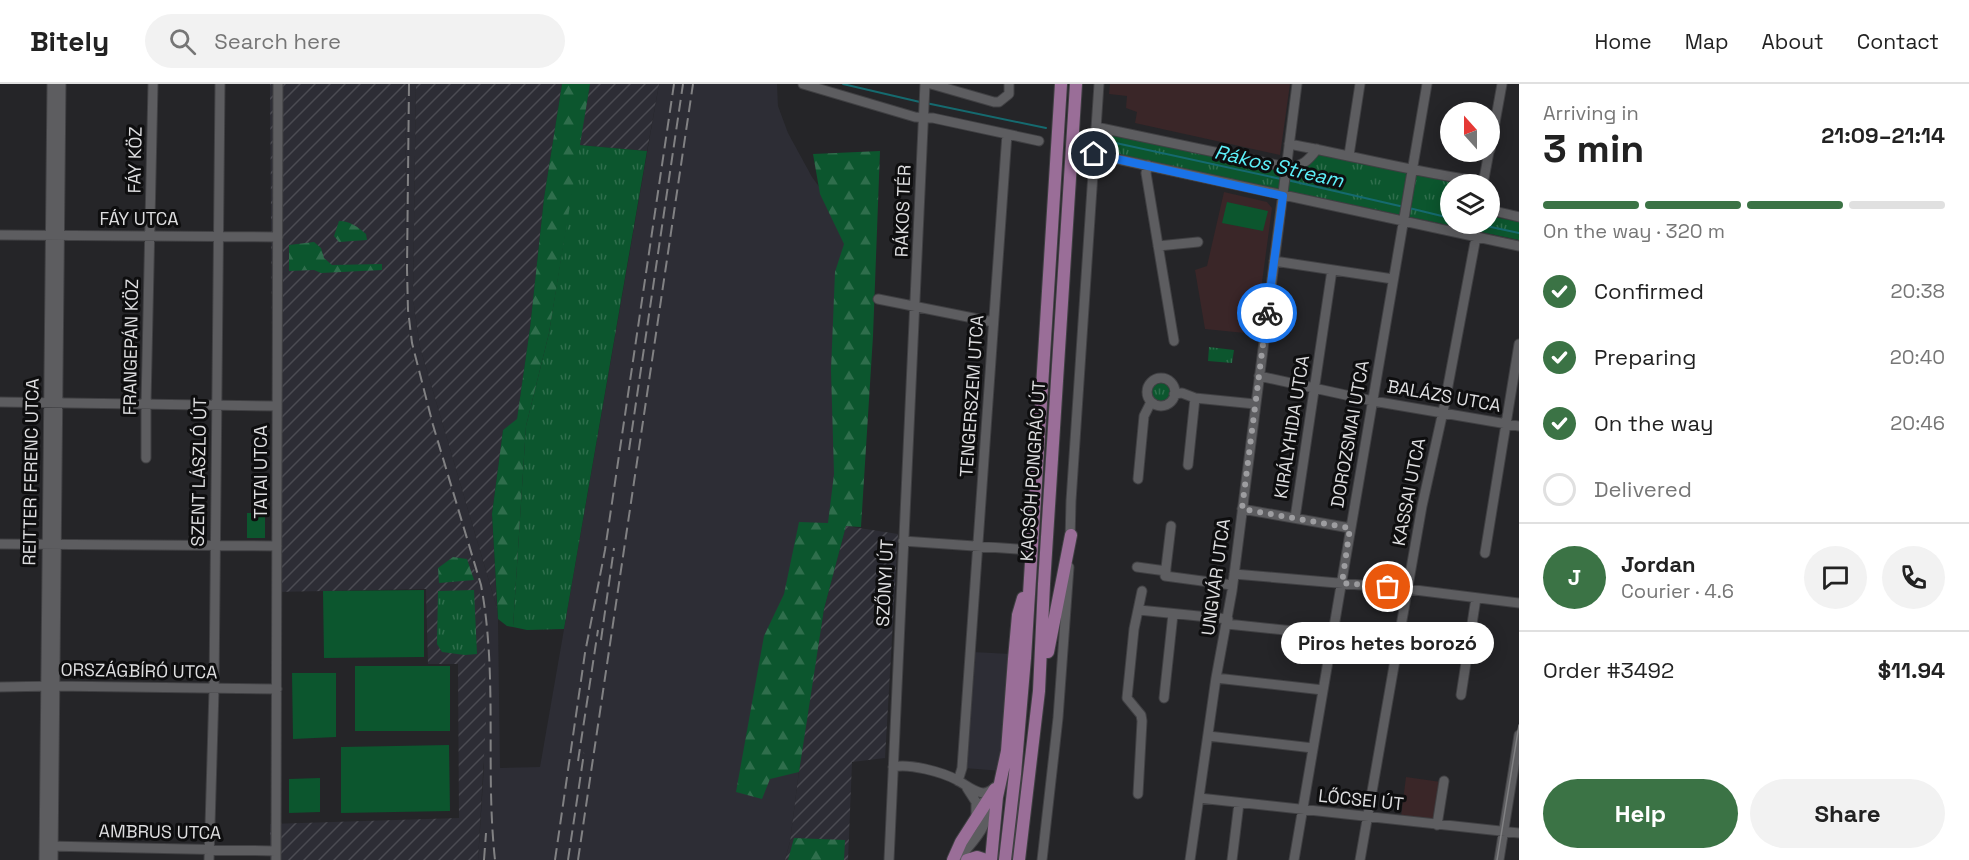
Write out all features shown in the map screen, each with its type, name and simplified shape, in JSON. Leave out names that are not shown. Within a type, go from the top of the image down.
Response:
[{"type":"main road","name":"KACSÓH PONGRÁC ÚT","points":[[1005,860],[1010,834],[1018,739],[1061,84]]},
{"type":"main road","name":"KACSÓH PONGRÁC ÚT","points":[[1019,860],[1039,691],[1076,84]]},
{"type":"main road","points":[[1039,691],[1071,535]]},
{"type":"main road","points":[[967,860],[977,857],[988,860],[1000,780],[1007,751],[1018,615],[1029,577]]},
{"type":"main road","points":[[953,860],[961,842],[986,806],[1000,780]]},
{"type":"street","name":"REITTER FERENC UTCA","points":[[44,860],[48,846],[50,686],[54,235],[52,84]]},
{"type":"street","name":"REITTER FERENC UTCA","points":[[54,235],[61,84]]},
{"type":"street","name":"FÁY KÖZ","points":[[150,236],[153,84]]},
{"type":"street","name":"SZENT LÁSZLÓ ÚT","points":[[209,860],[214,689],[220,84]]},
{"type":"street","name":"TATAI UTCA","points":[[276,856],[278,84]]},
{"type":"street","points":[[803,84],[915,117],[924,112],[1039,141]]},
{"type":"street","points":[[931,84],[999,102],[1008,94],[1009,84]]},
{"type":"street","points":[[1041,860],[1058,718],[1099,84]]},
{"type":"street","name":"UNGVÁR UTCA","points":[[1190,860],[1216,678],[1228,622],[1297,84]]},
{"type":"street","points":[[1349,155],[1360,84]]},
{"type":"street","name":"DOROZSMAI UTCA","points":[[1294,860],[1427,84]]},
{"type":"street","points":[[1499,102],[1502,84]]},
{"type":"street","name":"RÁKOS TÉR","points":[[915,307],[925,89]]},
{"type":"street","points":[[1096,127],[1286,169],[1305,164],[1317,149]]},
{"type":"street","name":"TENGERSZEM UTCA","points":[[960,782],[979,546],[1007,134]]},
{"type":"street","points":[[1289,144],[1440,175]]},
{"type":"street","points":[[1094,154],[1404,218],[1519,246]]},
{"type":"street","points":[[1148,165],[1146,173],[1174,341]]},
{"type":"street","points":[[1500,212],[1519,217]]},
{"type":"street","name":"FÁY UTCA","points":[[0,235],[278,237]]},
{"type":"street","name":"FRANGEPÁN KÖZ","points":[[146,458],[150,236]]},
{"type":"street","name":"KASSAI UTCA","points":[[1360,860],[1407,589],[1476,237]]},
{"type":"street","points":[[1158,246],[1198,242]]},
{"type":"street","points":[[1274,261],[1393,279]]},
{"type":"street","name":"KIRÁLYHIDA UTCA","points":[[1295,518],[1332,270]]},
{"type":"street","points":[[878,299],[993,322]]},
{"type":"street","name":"SZŐNYI ÚT","points":[[889,860],[915,307]]},
{"type":"street","points":[[1485,553],[1519,345]]},
{"type":"street","name":"BALÁZS UTCA","points":[[1259,376],[1373,400],[1519,426]]},
{"type":"street","points":[[1165,379],[1172,385],[1174,394],[1167,404],[1159,406],[1151,402],[1147,390],[1152,381],[1165,379]]},
{"type":"street","points":[[1174,394],[1182,393],[1195,398],[1255,404]]},
{"type":"street","points":[[1188,465],[1195,398]]},
{"type":"street","points":[[0,402],[277,406]]},
{"type":"street","points":[[1138,479],[1144,416],[1151,402]]},
{"type":"street","points":[[1242,509],[1350,528]]},
{"type":"street","points":[[1171,526],[1166,576],[1232,585]]},
{"type":"street","points":[[903,542],[1017,549]]},
{"type":"street","points":[[0,544],[277,546]]},
{"type":"street","points":[[1137,567],[1166,571]]},
{"type":"street","points":[[1234,574],[1407,589],[1519,603]]},
{"type":"street","points":[[1138,794],[1143,721],[1127,698],[1134,629],[1142,591]]},
{"type":"street","points":[[1461,695],[1476,598]]},
{"type":"street","points":[[1139,610],[1332,636]]},
{"type":"street","points":[[1164,698],[1173,614]]},
{"type":"street","points":[[1216,678],[1323,690]]},
{"type":"street","name":"ORSZÁGBÍRÓ UTCA","points":[[0,687],[277,689]]},
{"type":"street","points":[[1499,860],[1519,735]]},
{"type":"street","points":[[1208,736],[1313,748]]},
{"type":"street","points":[[893,767],[900,766],[936,772],[975,790],[989,792],[1000,780]]},
{"type":"street","points":[[1437,825],[1444,781]]},
{"type":"street","points":[[960,782],[975,798],[976,819]]},
{"type":"street","points":[[958,860],[985,824],[986,806],[975,790]]},
{"type":"street","name":"LŐCSEI ÚT","points":[[1199,798],[1519,833]]},
{"type":"street","points":[[1232,860],[1239,802]]},
{"type":"street","name":"REITTER FERENC UTCA","points":[[48,846],[53,860]]},
{"type":"street","name":"AMBRUS UTCA","points":[[48,846],[209,849],[276,856]]},
{"type":"shaded area","points":[[270,84],[406,84],[405,297],[411,349],[479,586],[485,649],[486,722],[478,860],[270,860],[270,824],[459,818],[458,664],[428,664],[426,589],[274,592]]},
{"type":"shaded area","points":[[406,84],[416,84],[413,298],[420,347],[497,608],[500,768],[540,767],[659,84],[777,84],[778,106],[788,133],[812,177],[848,226],[861,527],[846,526],[824,609],[805,724],[790,842],[785,860],[478,860],[484,766],[432,425],[411,349],[405,297]]},
{"type":"shaded area","points":[[416,84],[562,84],[544,198],[517,420],[503,430],[492,514],[497,608],[420,347],[413,298]]},
{"type":"shaded area","points":[[590,84],[659,84],[647,151],[579,145]]},
{"type":"shaded area","points":[[1110,84],[1290,84],[1280,155],[1135,123],[1137,112],[1126,108],[1127,96],[1109,94]]},
{"type":"shaded area","points":[[1224,192],[1267,202],[1272,208],[1255,334],[1205,329],[1195,270],[1207,266]]},
{"type":"shaded area","points":[[846,526],[898,534],[885,758],[852,762],[848,860],[785,860],[790,842],[805,724],[824,609]]},
{"type":"shaded area","points":[[973,652],[1011,654],[1002,771],[964,768]]},
{"type":"shaded area","points":[[1406,777],[1441,782],[1436,821],[1401,817]]},
{"type":"green space","points":[[562,84],[590,84],[549,333],[526,426],[513,627],[507,626],[498,619],[492,514],[503,430],[517,419],[530,328],[544,198]]},
{"type":"green space","points":[[1092,131],[1293,172],[1306,167],[1317,154],[1440,180],[1440,223],[1090,149]]},
{"type":"green space","points":[[579,145],[647,151],[564,629],[527,630],[513,627],[526,426],[549,333]]},
{"type":"green space","points":[[880,151],[873,336],[861,527],[846,526],[824,609],[799,772],[770,779],[762,799],[736,792],[764,636],[784,594],[799,522],[828,523],[834,474],[831,370],[835,272],[844,244],[820,194],[813,154]]},
{"type":"green space","points":[[1227,202],[1268,211],[1263,231],[1222,223]]},
{"type":"green space","points":[[1500,218],[1519,222],[1519,240],[1491,234],[1500,234]]},
{"type":"green space","points":[[339,221],[357,227],[366,234],[367,240],[339,242],[334,236]]},
{"type":"green space","points":[[314,242],[321,248],[324,258],[332,265],[382,264],[382,270],[321,273],[314,270],[289,271],[289,245]]},
{"type":"green space","points":[[1209,347],[1234,350],[1232,363],[1208,361]]},
{"type":"green space","points":[[1161,381],[1169,384],[1172,392],[1169,400],[1161,403],[1153,400],[1150,392],[1153,384]]},
{"type":"green space","points":[[247,513],[265,513],[265,538],[247,538]]},
{"type":"green space","points":[[453,557],[467,559],[474,580],[439,583],[438,568]]},
{"type":"green space","points":[[424,590],[424,657],[324,658],[323,591]]},
{"type":"green space","points":[[474,590],[477,654],[442,652],[437,644],[438,591]]},
{"type":"green space","points":[[355,666],[450,666],[450,731],[355,731]]},
{"type":"green space","points":[[292,673],[336,673],[336,737],[293,739]]},
{"type":"green space","points":[[449,745],[450,811],[341,813],[341,747]]},
{"type":"green space","points":[[320,778],[320,812],[289,813],[289,779]]},
{"type":"green space","points":[[794,838],[845,840],[844,860],[788,860]]},
{"type":"waterway","name":"Rákos Stream","points":[[843,84],[920,102]]},
{"type":"waterway","name":"Rákos Stream","points":[[926,103],[1046,128]]},
{"type":"waterway","name":"Rákos Stream","points":[[1102,140],[1281,179]]},
{"type":"waterway","name":"Rákos Stream","points":[[1287,180],[1404,207]]},
{"type":"waterway","name":"Rákos Stream","points":[[1409,208],[1440,216]]},
{"type":"waterway","name":"Rákos Stream","points":[[1500,229],[1519,233]]},
{"type":"tram line","points":[[1497,860],[1519,725]]},
{"type":"railway","points":[[409,84],[408,310],[412,343],[433,425],[481,585],[489,654],[492,826],[495,860]]},
{"type":"railway","points":[[555,860],[585,653],[605,550],[674,84]]},
{"type":"railway","points":[[629,450],[683,84]]},
{"type":"railway","points":[[578,860],[693,84]]},
{"type":"railway","points":[[601,640],[614,548]]},
{"type":"railway","points":[[578,761],[598,630]]},
{"type":"railway","points":[[568,860],[584,753]]},
{"type":"railway","points":[[484,860],[486,833]]},
{"type":"way so far","points":[[1267,313],[1242,509],[1350,528],[1342,583],[1388,587]]},
{"type":"place","name":"Piros hetes borozó","points":[[1388,587]]},
{"type":"route","points":[[1094,154],[1283,196],[1267,313]]}]
